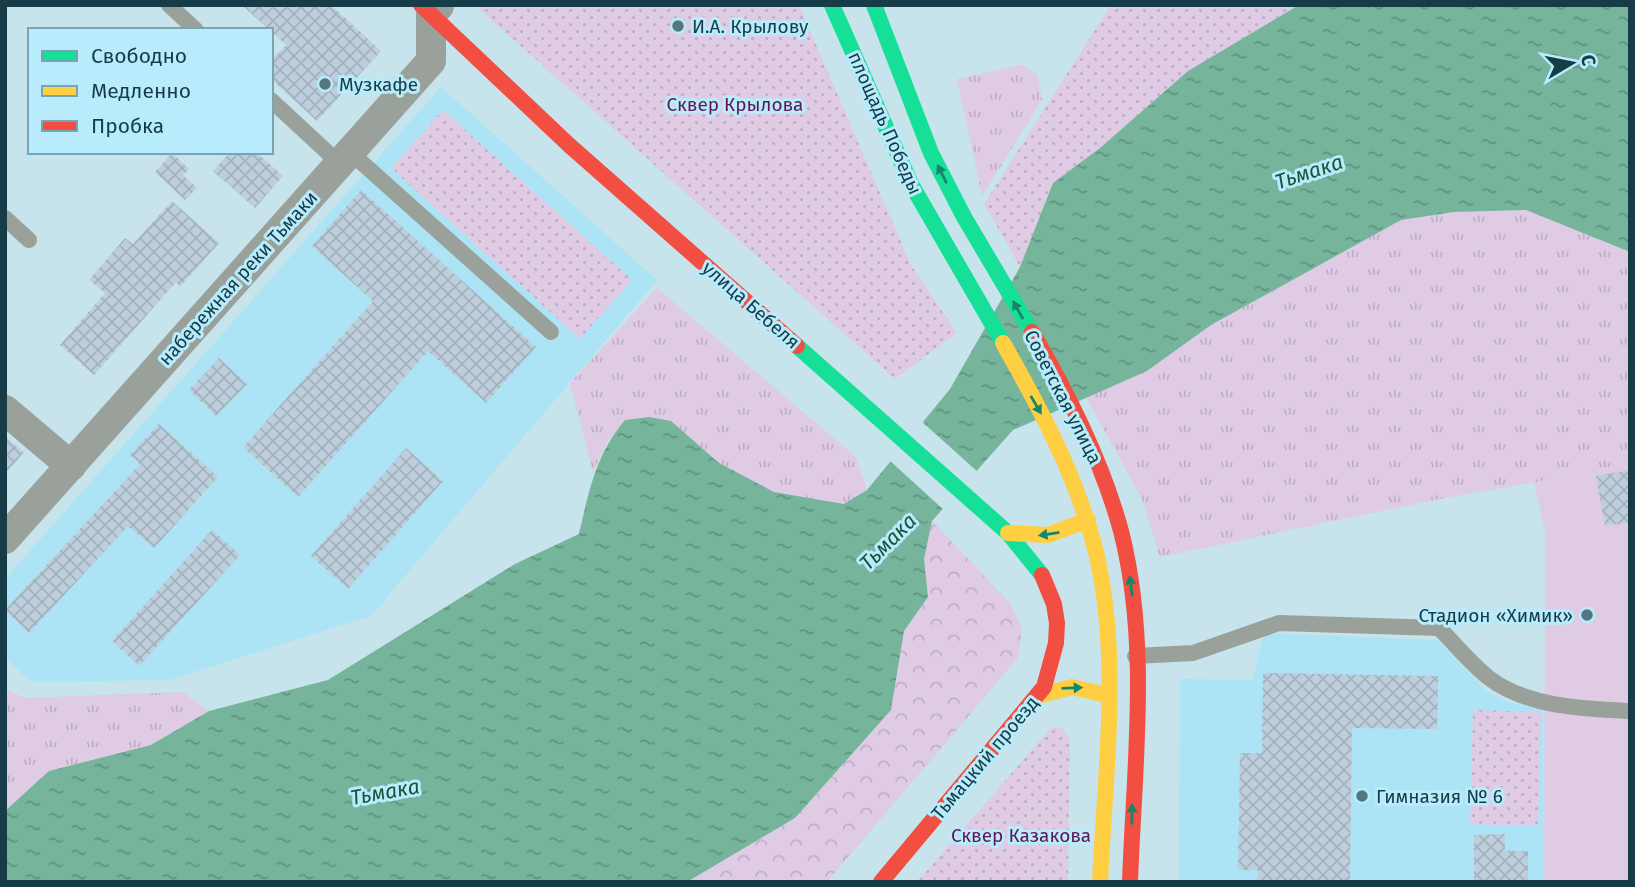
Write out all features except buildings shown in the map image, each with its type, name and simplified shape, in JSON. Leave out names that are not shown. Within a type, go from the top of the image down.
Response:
[{"type":"main road","name":"площадь Победы","points":[[832,5],[890,139],[941,239]]},
{"type":"main road","name":"площадь Победы","points":[[874,5],[941,173],[966,218]]},
{"type":"main road","name":"улица Бебеля","points":[[430,8],[569,145],[1008,533],[1042,572],[1052,595],[1057,619]]},
{"type":"main road","name":"площадь Победы","points":[[897,19],[922,128]]},
{"type":"main road","name":"Советская улица","points":[[966,218],[1071,404],[1105,480],[1129,574],[1135,656],[1130,882]]},
{"type":"main road","name":"Советская улица","points":[[941,239],[1048,426],[1078,491],[1088,520],[1105,615],[1106,695],[1100,882]]},
{"type":"main road","points":[[1008,533],[1048,536],[1088,520]]},
{"type":"main road","name":"Тьмацкий проезд","points":[[881,882],[1038,696],[1053,662],[1057,619]]},
{"type":"main road","points":[[1038,696],[1069,687],[1088,688],[1106,695]]},
{"type":"street","name":"набережная реки Тьмаки","points":[[5,539],[431,61],[430,8]]},
{"type":"street","points":[[5,410],[71,466]]},
{"type":"lane","points":[[169,5],[194,28]]},
{"type":"lane","points":[[273,102],[345,158],[551,332]]},
{"type":"lane","points":[[5,218],[29,240]]},
{"type":"lane","points":[[1135,656],[1193,653],[1279,623],[1439,628],[1489,678],[1516,694],[1573,706],[1630,711]]},
{"type":"shaded area","points":[[441,87],[657,280],[371,616],[169,680],[31,682],[5,657],[5,579]]},
{"type":"shaded area","name":"Гимназия № 6","points":[[1264,633],[1437,640],[1485,690],[1507,702],[1543,710],[1544,882],[1179,882],[1180,679],[1253,680]]},
{"type":"green space","name":"Сквер Крылова","points":[[482,5],[799,5],[911,265],[957,333],[895,379],[479,9]]},
{"type":"green space","points":[[1111,5],[1299,5],[1188,71],[1100,148],[1053,183],[1020,267],[984,204]]},
{"type":"green space","points":[[1021,65],[1037,74],[1042,100],[982,196],[957,79]]},
{"type":"green space","points":[[443,110],[632,280],[580,339],[391,168]]},
{"type":"green space","points":[[1526,210],[1630,252],[1630,466],[1445,498],[1160,557],[1142,499],[1086,397],[1147,371],[1211,325],[1401,220],[1454,212]]},
{"type":"green space","points":[[657,288],[856,457],[867,490],[845,504],[774,492],[719,463],[671,421],[608,440],[593,472],[570,383]]},
{"type":"green space","name":"Стадион «Химик»","points":[[1630,466],[1630,882],[1544,882],[1545,531],[1534,482]]},
{"type":"green space","points":[[932,521],[1010,603],[1022,629],[1017,659],[827,882],[687,882],[795,818],[891,710],[904,631],[928,597],[924,559]]},
{"type":"green space","points":[[5,690],[26,698],[182,692],[209,711],[151,745],[50,771],[5,811]]},
{"type":"green space","points":[[1473,710],[1541,712],[1538,826],[1470,824]]},
{"type":"green space","name":"Сквер Казакова","points":[[1051,728],[1062,728],[1070,739],[1068,882],[917,882]]},
{"type":"water","name":"Тьмака","points":[[1299,5],[1630,5],[1630,252],[1526,210],[1454,212],[1401,220],[1211,325],[1147,371],[1013,430],[932,521],[924,559],[928,597],[904,631],[891,710],[795,818],[687,882],[5,882],[5,811],[49,771],[151,745],[209,711],[328,680],[515,564],[579,534],[600,460],[625,420],[649,417],[671,421],[719,463],[774,492],[844,504],[867,490],[950,389],[1020,267],[1053,183],[1100,148],[1188,71]]},
{"type":"pier","points":[[920,420],[979,473],[945,511],[888,459]]},
{"type":"traffic: fast","points":[[832,5],[911,184],[1003,343]]},
{"type":"traffic: fast","points":[[874,5],[931,153],[964,217],[1032,332]]},
{"type":"traffic: fast","points":[[797,346],[1008,533],[1042,575]]},
{"type":"traffic: slow","points":[[1003,343],[1044,419],[1079,497],[1096,552],[1104,592],[1110,675],[1100,882]]},
{"type":"traffic: slow","points":[[1008,533],[1048,535],[1088,520]]},
{"type":"traffic: slow","points":[[1038,696],[1072,687],[1106,695]]},
{"type":"traffic: jam","points":[[421,5],[569,145],[797,346]]},
{"type":"traffic: jam","points":[[1032,332],[1059,380],[1094,454],[1121,531],[1130,574],[1138,661],[1137,750],[1130,882]]},
{"type":"traffic: jam","points":[[881,882],[1044,687],[1056,643],[1057,623],[1054,604],[1042,575]]},
{"type":"place","name":"И.А. Крылову","points":[[678,26]]},
{"type":"place","name":"Музкафе","points":[[325,84]]},
{"type":"place","name":"Стадион «Химик»","points":[[1587,615]]},
{"type":"place","name":"Гимназия № 6","points":[[1362,796]]}]
